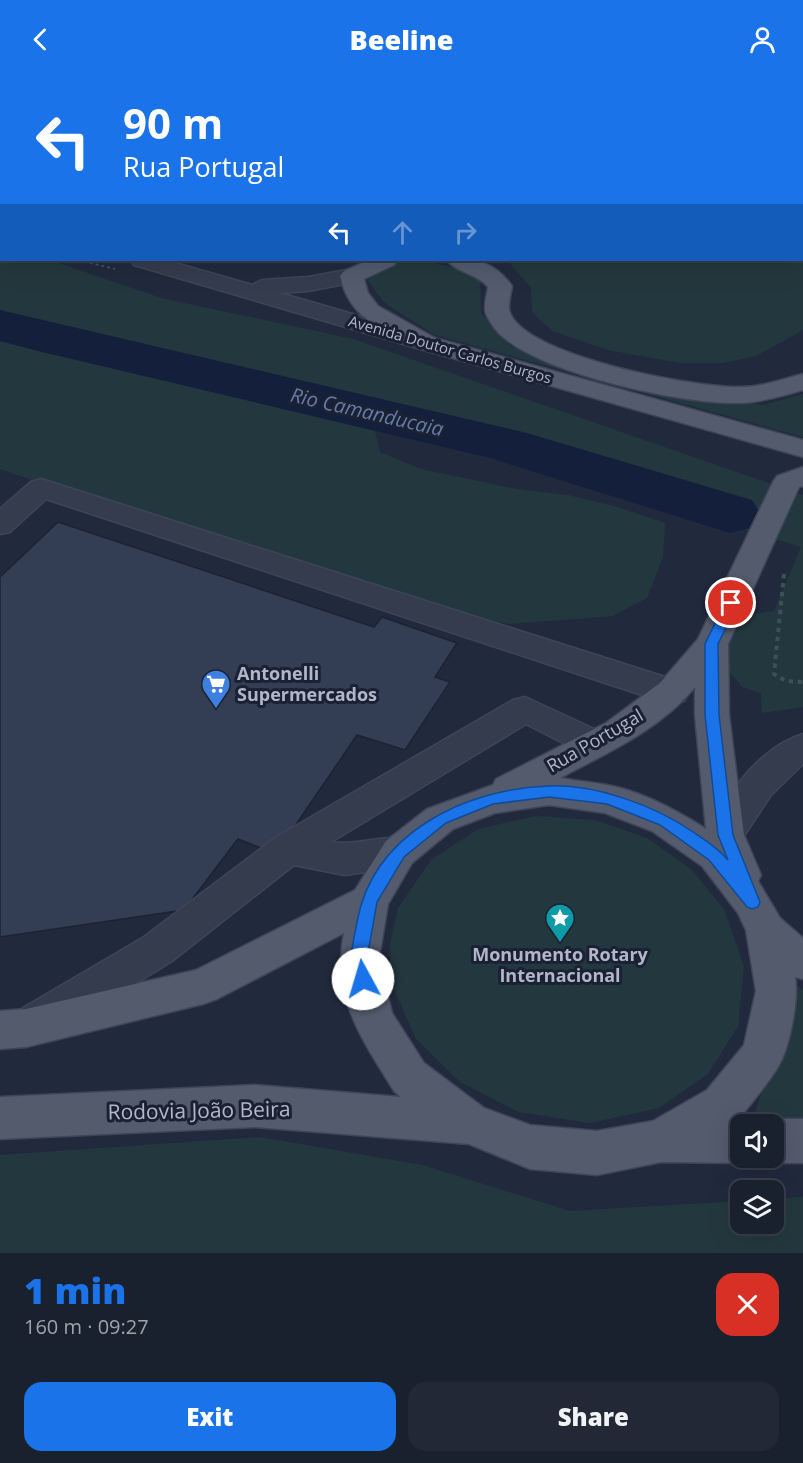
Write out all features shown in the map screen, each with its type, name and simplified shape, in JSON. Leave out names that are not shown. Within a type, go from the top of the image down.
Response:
[{"type":"main road","points":[[384,261],[352,276],[356,294],[369,310],[426,343]]},
{"type":"main road","points":[[460,261],[489,273],[500,286],[497,312],[505,326],[523,341],[568,362],[611,374],[688,390],[731,395],[774,391],[803,382]]},
{"type":"main road","name":"Avenida Doutor Carlos Burgos","points":[[426,343],[803,449]]},
{"type":"main road","points":[[774,391],[766,401],[758,437],[778,474],[792,482]]},
{"type":"main road","name":"Rua Portugal","points":[[491,799],[618,732],[672,692],[717,633],[792,482]]},
{"type":"main road","name":"Rua Portugal","points":[[660,1141],[723,1105],[763,1053],[777,991],[759,916],[725,835],[712,715],[717,633]]},
{"type":"main road","points":[[730,1141],[660,1141],[597,1153],[530,1147],[469,1123],[409,1077],[372,1020],[359,958],[369,901],[399,852],[440,819],[491,799],[549,791],[609,799],[665,821],[715,855],[759,916],[803,962]]},
{"type":"main road","points":[[13,1029],[203,986],[369,901]]},
{"type":"main road","name":"Rodovia João Beira","points":[[0,1118],[255,1106],[469,1123]]},
{"type":"main road","points":[[784,1141],[803,1142]]},
{"type":"street","name":"Avenida Doutor Carlos Burgos","points":[[145,261],[426,343]]},
{"type":"street","points":[[239,288],[308,284],[352,276]]},
{"type":"street","points":[[0,525],[41,488],[672,692]]},
{"type":"street","points":[[13,1029],[158,949],[288,849],[525,709],[595,744]]},
{"type":"street","points":[[725,835],[755,790],[786,756],[803,747]]},
{"type":"street","points":[[288,849],[345,860],[399,852]]},
{"type":"path","points":[[784,573],[774,674],[786,681],[803,682]]},
{"type":"green space","points":[[0,261],[53,261],[161,298],[353,339],[803,495],[803,707],[762,713],[761,693],[742,687],[708,646],[715,618],[774,611],[801,547],[736,527],[604,461],[511,439],[462,434],[419,421],[373,423],[380,452],[421,469],[516,489],[568,495],[617,507],[665,523],[663,557],[647,598],[612,616],[509,624],[400,604],[0,469]]},
{"type":"green space","points":[[424,261],[465,270],[480,282],[481,313],[511,346],[606,382],[763,405],[803,394],[803,437],[435,335],[386,304],[367,280],[392,264]]},
{"type":"green space","points":[[508,261],[803,261],[803,330],[756,356],[722,363],[680,363],[608,350],[552,331],[532,312],[531,288]]},
{"type":"green space","points":[[536,816],[595,820],[647,838],[691,869],[724,909],[744,966],[738,1026],[708,1074],[659,1108],[590,1123],[519,1112],[460,1082],[416,1039],[392,985],[390,944],[398,908],[431,860],[478,829]]},
{"type":"green space","points":[[794,984],[803,990],[803,1129],[784,1126],[784,1114],[755,1114]]},
{"type":"green space","points":[[260,1137],[422,1165],[570,1211],[730,1202],[730,1234],[784,1234],[784,1198],[803,1197],[803,1253],[0,1253],[0,1155]]},
{"type":"building","name":"Antonelli Supermercados","points":[[58,522],[374,627],[382,617],[457,643],[435,677],[450,682],[405,750],[357,735],[276,854],[238,839],[184,910],[0,937],[0,577]]},
{"type":"waterway","name":"Rio Camanducaia","points":[[0,325],[507,445],[730,514]]},
{"type":"place","name":"Antonelli Supermercados","points":[[216,710]]},
{"type":"place","name":"Monumento Rotary Internacional","points":[[560,944]]},
{"type":"route","points":[[363,979],[359,958],[369,901],[399,852],[440,819],[491,799],[549,791],[609,799],[665,821],[715,855],[752,902],[725,835],[712,715],[711,644],[731,603]]}]
